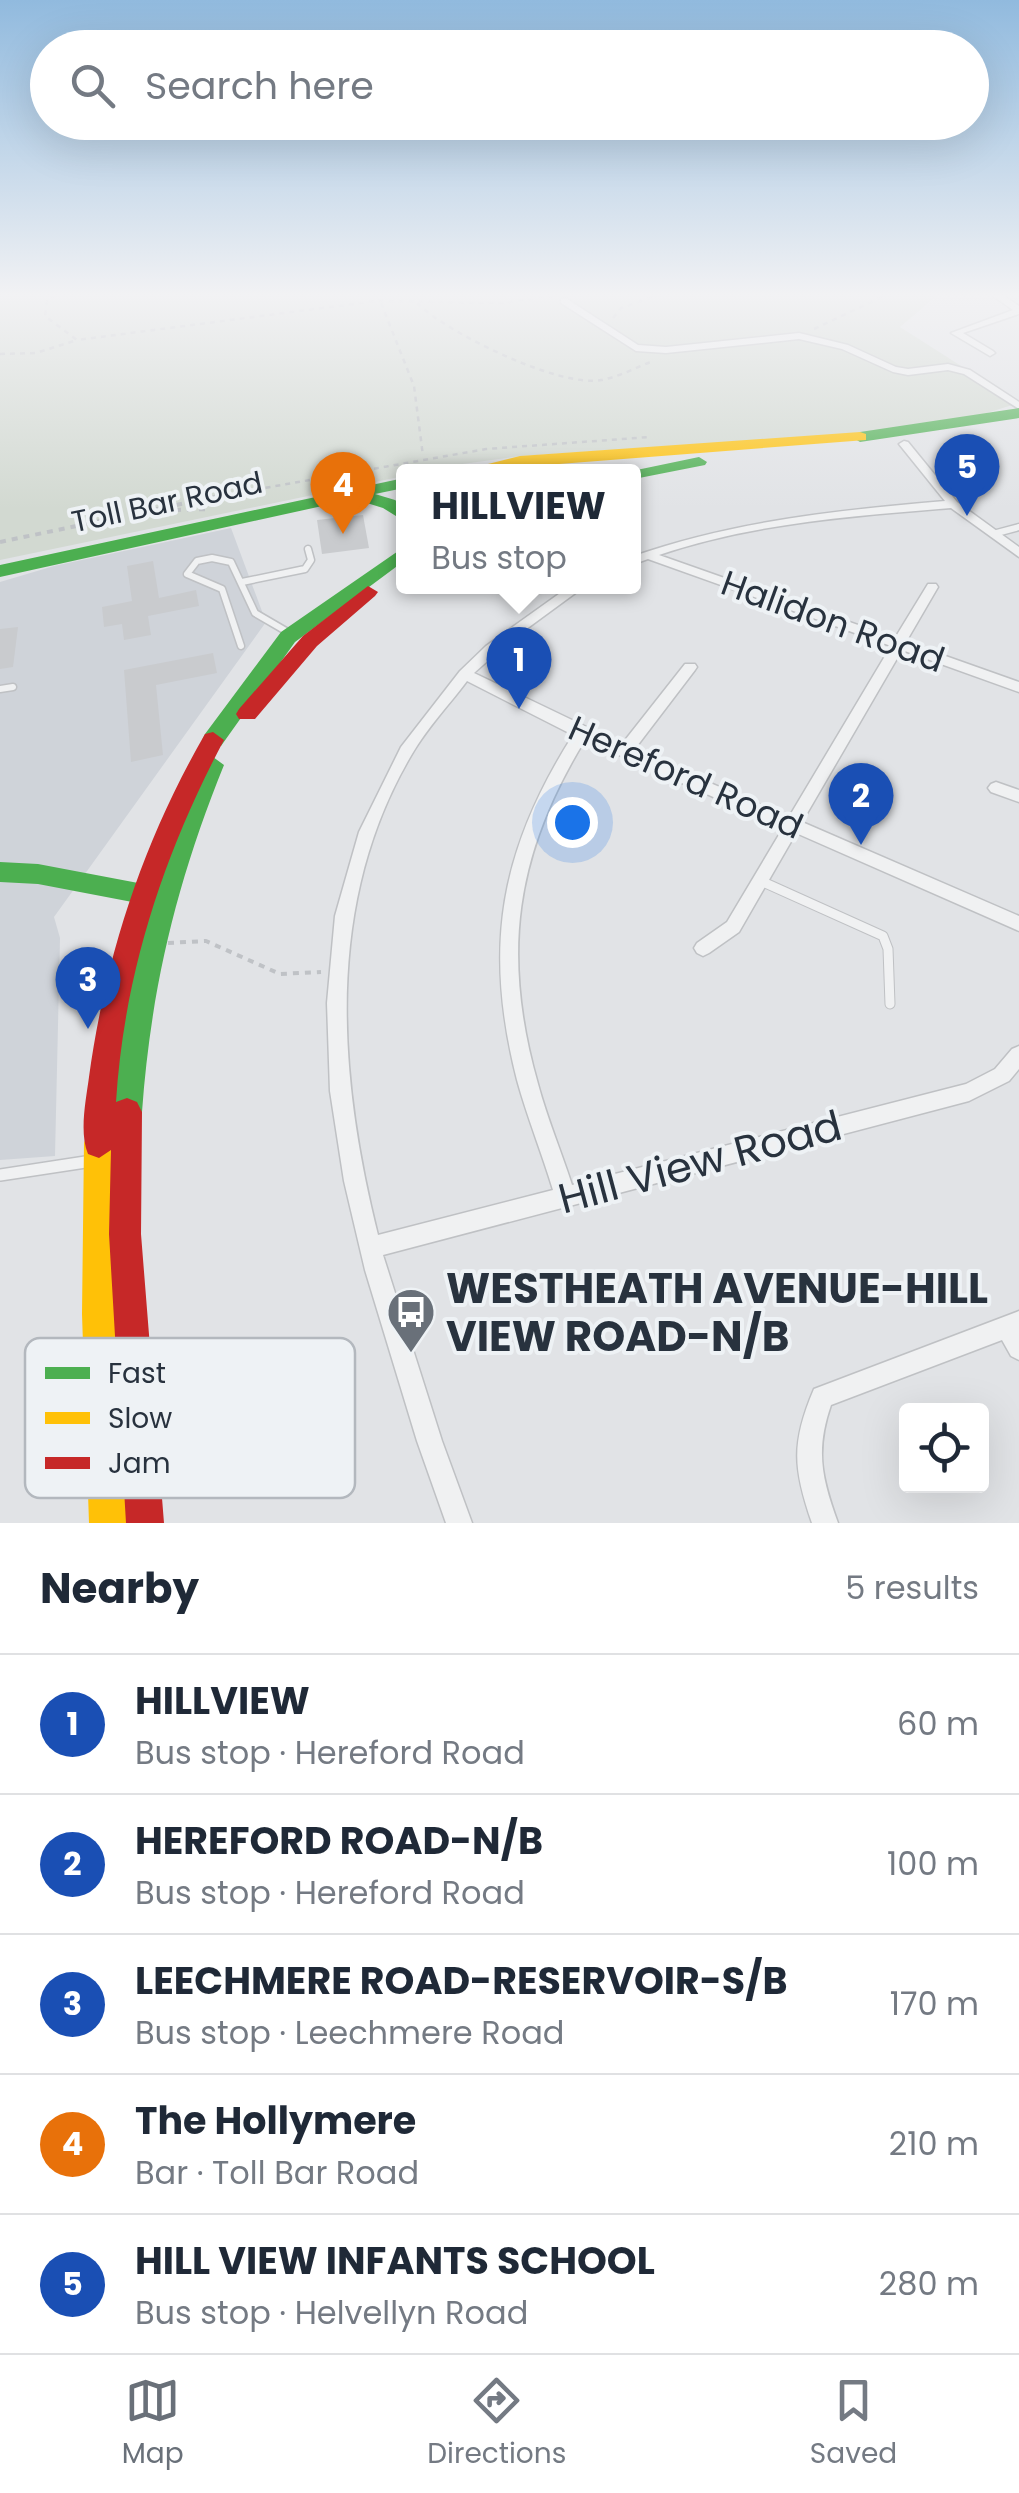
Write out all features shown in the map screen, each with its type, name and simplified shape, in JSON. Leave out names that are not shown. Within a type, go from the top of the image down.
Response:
[{"type":"street","points":[[885,366],[908,372],[948,366]]},
{"type":"street","points":[[948,366],[967,372],[1019,410]]},
{"type":"street","points":[[529,464],[627,453],[900,440],[1019,410]]},
{"type":"street","points":[[641,473],[732,456],[900,440],[1019,422]]},
{"type":"street","points":[[900,440],[953,504],[1019,553]]},
{"type":"street","name":"Toll Bar Road","points":[[0,571],[396,484]]},
{"type":"street","name":"Toll Bar Road","points":[[348,494],[396,509]]},
{"type":"street","points":[[641,558],[760,524],[953,504]]},
{"type":"street","points":[[100,1338],[94,1218],[101,1062],[184,786],[218,729],[290,634],[396,558]]},
{"type":"street","name":"Halidon Road","points":[[641,558],[1019,687]]},
{"type":"street","points":[[131,1338],[124,1123],[151,887],[215,760],[258,698],[310,640],[396,573]]},
{"type":"street","points":[[704,948],[733,928],[932,586]]},
{"type":"street","points":[[459,1523],[370,1248],[344,1142],[334,1035],[336,972],[347,894],[377,807],[420,730],[465,674],[567,594]]},
{"type":"street","points":[[624,752],[690,667]]},
{"type":"street","name":"Hereford Road","points":[[465,674],[624,752],[1019,924]]},
{"type":"street","points":[[565,1197],[527,1081],[506,942],[520,862],[558,766],[582,732]]},
{"type":"street","points":[[996,788],[1019,796]]},
{"type":"street","points":[[0,872],[32,870],[87,881],[151,887]]},
{"type":"street","name":"Hill View Road","points":[[370,1248],[969,1092],[1002,1076],[1019,1055]]},
{"type":"street","points":[[825,1523],[807,1476],[806,1437],[822,1397],[1013,1324],[1019,1348]]},
{"type":"street","points":[[107,1498],[108,1523]]},
{"type":"street","points":[[143,1498],[145,1523]]},
{"type":"lane","points":[[993,534],[1019,527]]},
{"type":"lane","points":[[242,582],[306,569],[310,560],[308,549]]},
{"type":"lane","points":[[241,646],[222,589],[187,574],[197,560],[223,556],[236,566],[252,610],[264,623],[290,634]]},
{"type":"lane","points":[[0,690],[13,687]]},
{"type":"lane","points":[[762,881],[882,936],[888,949],[890,1004]]},
{"type":"lane","points":[[0,1175],[96,1161]]},
{"type":"path","points":[[407,366],[414,386],[423,456]]},
{"type":"path","points":[[541,366],[580,380],[601,380],[644,366]]},
{"type":"path","points":[[0,542],[165,510],[218,509],[223,520]]},
{"type":"path","points":[[524,594],[545,609]]},
{"type":"path","points":[[144,944],[206,941],[280,974],[336,972]]},
{"type":"shaded area","points":[[0,366],[961,366],[1019,403],[961,421],[899,431],[521,456],[462,464],[396,464],[396,478],[0,560]]},
{"type":"shaded area","points":[[231,528],[266,622],[54,917],[60,938],[55,1156],[0,1160],[0,582],[54,566]]},
{"type":"building","points":[[363,515],[369,548],[322,554],[317,520]]},
{"type":"building","points":[[153,561],[159,598],[196,590],[199,606],[148,616],[151,635],[124,640],[122,624],[104,627],[102,607],[132,601],[127,566]]},
{"type":"building","points":[[18,627],[13,667],[0,669],[0,629]]},
{"type":"building","points":[[213,653],[217,673],[156,685],[163,755],[131,762],[124,670]]},
{"type":"traffic: fast","points":[[860,437],[1019,413]]},
{"type":"traffic: fast","points":[[641,473],[699,462]]},
{"type":"traffic: fast","points":[[0,571],[396,485]]},
{"type":"traffic: fast","points":[[358,495],[396,510]]},
{"type":"traffic: fast","points":[[213,740],[288,637],[396,558]]},
{"type":"traffic: fast","points":[[127,1112],[137,1019],[153,934],[178,852],[213,765]]},
{"type":"traffic: fast","points":[[0,872],[38,874],[149,895]]},
{"type":"traffic: slow","points":[[505,464],[860,437]]},
{"type":"traffic: slow","points":[[99,1143],[100,1338]]},
{"type":"traffic: slow","points":[[107,1498],[108,1523]]},
{"type":"traffic: jam","points":[[247,714],[310,641],[368,592]]},
{"type":"traffic: jam","points":[[99,1143],[109,1036],[130,934],[165,836],[213,740]]},
{"type":"traffic: jam","points":[[127,1112],[125,1234],[132,1338]]},
{"type":"traffic: jam","points":[[143,1498],[145,1523]]},
{"type":"place","name":"HILL VIEW INFANTS SCHOOL","points":[[967,516]]},
{"type":"place","name":"The Hollymere","points":[[343,534]]},
{"type":"place","name":"HILLVIEW","points":[[519,709]]},
{"type":"place","name":"HEREFORD ROAD-N/B","points":[[861,845]]},
{"type":"place","name":"LEECHMERE ROAD-RESERVOIR-S/B","points":[[88,1029]]},
{"type":"place","name":"WESTHEATH AVENUE-HILL VIEW ROAD-N/B","points":[[411,1354]]}]
